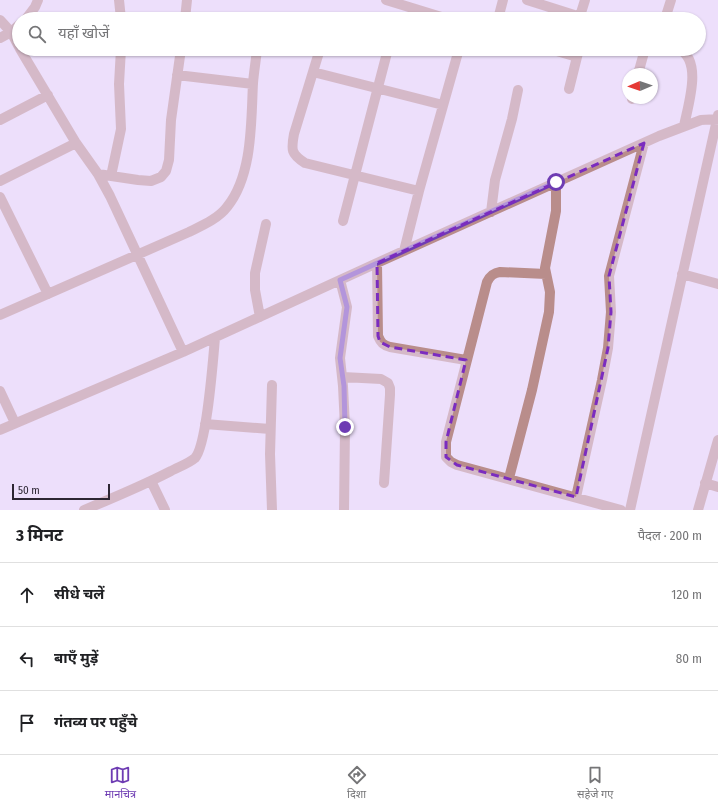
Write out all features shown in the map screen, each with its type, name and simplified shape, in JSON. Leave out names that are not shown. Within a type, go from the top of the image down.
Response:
[{"type":"street","points":[[31,12],[38,0]]},
{"type":"street","points":[[119,0],[120,12]]},
{"type":"street","points":[[186,12],[187,0]]},
{"type":"street","points":[[386,0],[425,12]]},
{"type":"street","points":[[500,12],[503,0]]},
{"type":"street","points":[[527,0],[567,12]]},
{"type":"street","points":[[584,12],[585,0]]},
{"type":"street","points":[[668,12],[672,0]]},
{"type":"street","points":[[0,20],[11,32],[0,38]]},
{"type":"street","points":[[25,56],[76,144],[98,174],[139,255],[184,352]]},
{"type":"street","points":[[111,176],[121,129],[119,84],[121,56]]},
{"type":"street","points":[[98,174],[138,180],[151,180],[161,177],[166,170],[169,160],[171,120],[179,56]]},
{"type":"street","points":[[0,315],[139,255],[209,222],[227,208],[237,190],[248,152],[252,122],[253,84],[256,56]]},
{"type":"street","points":[[318,56],[291,146],[295,156],[305,163],[419,191]]},
{"type":"street","points":[[342,221],[386,56]]},
{"type":"street","points":[[404,251],[419,191],[457,56]]},
{"type":"street","points":[[569,89],[577,56]]},
{"type":"street","points":[[640,68],[643,56]]},
{"type":"street","points":[[684,126],[692,85],[691,62],[688,56]]},
{"type":"street","points":[[313,72],[443,105]]},
{"type":"street","points":[[177,75],[253,84]]},
{"type":"street","points":[[491,212],[495,180],[512,119],[518,90]]},
{"type":"street","points":[[0,120],[48,95]]},
{"type":"street","points":[[0,430],[184,352],[644,143],[701,120],[718,117],[630,510]]},
{"type":"street","points":[[576,497],[602,380],[610,330],[612,312],[609,276],[644,143]]},
{"type":"street","points":[[0,181],[76,144]]},
{"type":"street","points":[[509,478],[532,390],[549,312],[550,292],[546,274],[546,262],[556,211],[556,182]]},
{"type":"street","points":[[0,197],[48,294]]},
{"type":"street","points":[[260,317],[255,290],[255,273],[266,224]]},
{"type":"street","points":[[377,263],[378,336],[380,342],[384,346],[466,360]]},
{"type":"street","points":[[546,274],[500,272],[490,276],[487,282],[466,360],[446,442],[446,457],[457,465],[509,478],[614,509]]},
{"type":"street","points":[[682,274],[718,284]]},
{"type":"street","points":[[340,280],[347,307],[340,358],[343,377],[345,454],[344,510]]},
{"type":"street","points":[[84,510],[151,481],[195,458],[200,450],[205,424],[215,338]]},
{"type":"street","points":[[343,377],[381,379],[388,383],[390,388],[384,483]]},
{"type":"street","points":[[272,385],[270,429],[272,510]]},
{"type":"street","points":[[0,391],[15,423]]},
{"type":"street","points":[[205,424],[270,429]]},
{"type":"street","points":[[698,510],[718,440]]},
{"type":"street","points":[[151,481],[165,510]]},
{"type":"street","points":[[705,483],[718,487]]},
{"type":"highlighted area","points":[[644,143],[609,276],[611,312],[608,348],[576,497],[457,465],[446,457],[446,442],[466,360],[390,347],[380,342],[378,336],[377,263]]},
{"type":"route","points":[[345,427],[344,386],[340,358],[346,324],[347,307],[340,280],[556,182]]}]
